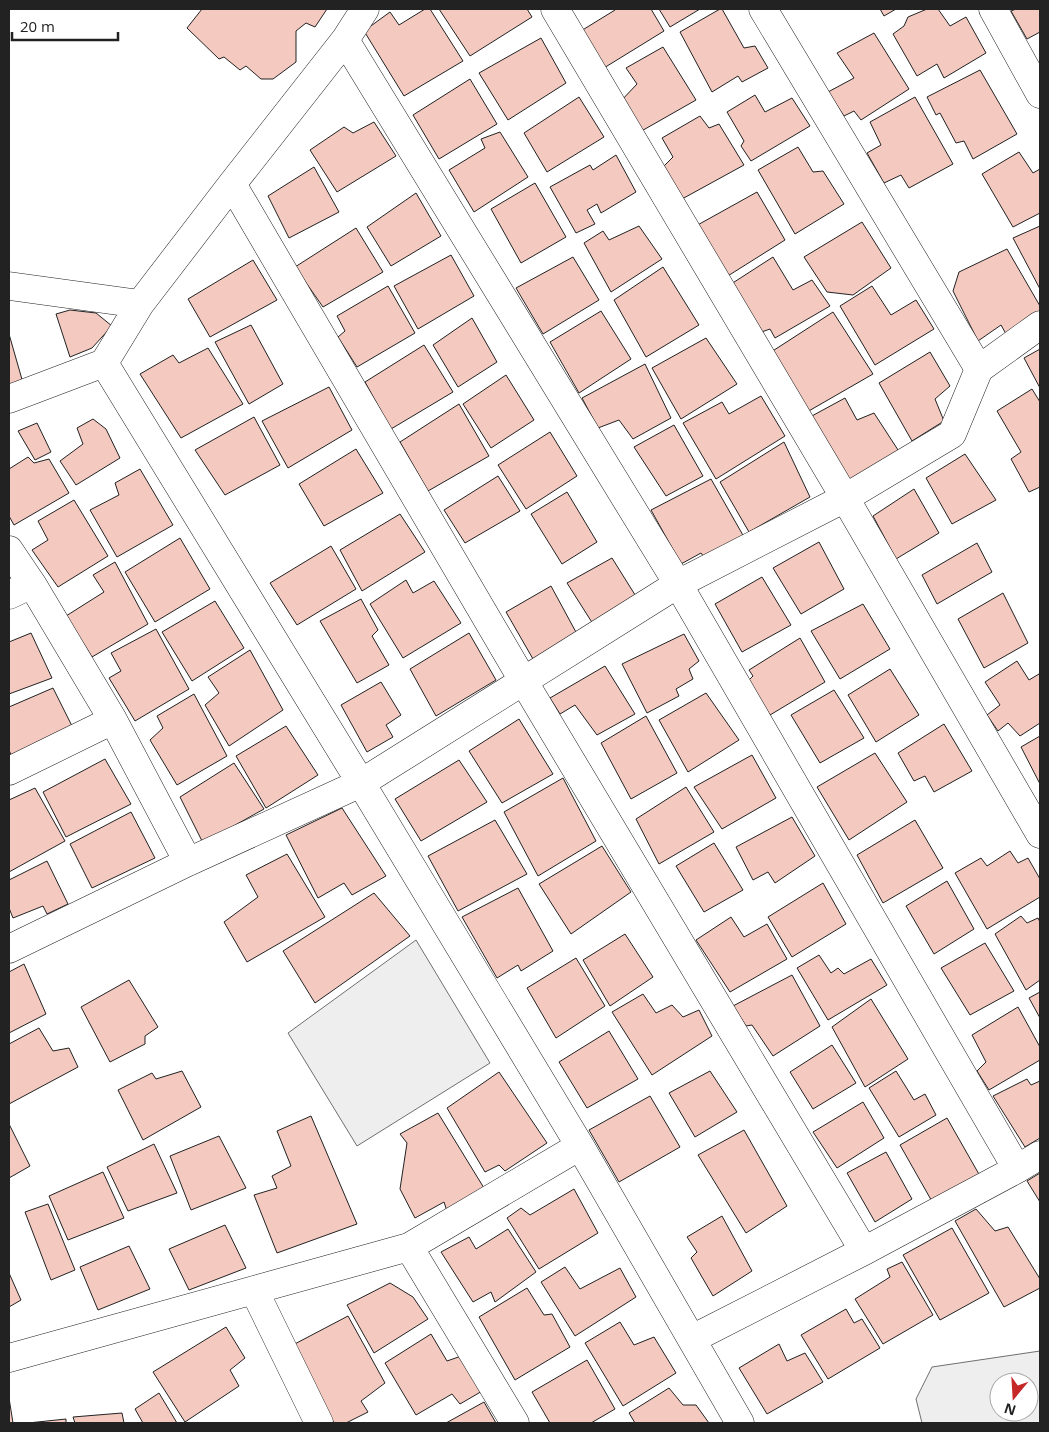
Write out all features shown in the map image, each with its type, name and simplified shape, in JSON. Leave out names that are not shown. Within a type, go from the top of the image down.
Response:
[{"type":"street","points":[[9,399],[104,363],[140,304],[345,40],[365,9]]},
{"type":"street","points":[[556,9],[845,498],[1040,834]]},
{"type":"street","points":[[763,9],[978,369]]},
{"type":"street","points":[[993,9],[1040,94]]},
{"type":"street","points":[[345,40],[678,584],[1017,1169]]},
{"type":"street","points":[[232,184],[524,682],[864,1251]]},
{"type":"street","points":[[9,286],[140,304]]},
{"type":"street","points":[[9,949],[188,862],[362,783],[678,584],[845,498],[952,434],[978,369],[1040,325]]},
{"type":"street","points":[[104,363],[362,783],[580,1146],[740,1423]]},
{"type":"street","points":[[9,550],[20,590],[113,720],[188,862]]},
{"type":"street","points":[[9,771],[113,720]]},
{"type":"street","points":[[9,1358],[409,1247],[580,1146]]},
{"type":"street","points":[[692,1339],[864,1251],[1040,1155]]},
{"type":"street","points":[[409,1247],[515,1423]]},
{"type":"street","points":[[254,1290],[319,1423]]},
{"type":"shaded area","points":[[416,940],[490,1063],[357,1146],[288,1033]]},
{"type":"shaded area","points":[[1040,1351],[1040,1423],[922,1423],[916,1399],[932,1367]]},
{"type":"building","points":[[202,9],[327,9],[315,27],[306,23],[296,31],[296,62],[273,79],[261,79],[246,66],[240,70],[224,57],[219,59],[187,28]]},
{"type":"building","points":[[425,9],[430,9],[463,61],[404,96],[364,31],[390,12],[399,25]]},
{"type":"building","points":[[439,9],[527,9],[532,17],[470,56]]},
{"type":"building","points":[[615,9],[651,9],[664,31],[599,71],[576,34]]},
{"type":"building","points":[[659,9],[700,9],[670,27]]},
{"type":"building","points":[[722,9],[744,48],[755,46],[768,68],[742,82],[738,76],[712,92],[680,32]]},
{"type":"building","points":[[880,9],[896,9],[884,16]]},
{"type":"building","points":[[927,9],[938,9],[950,26],[966,17],[986,53],[944,78],[937,64],[917,76],[893,34],[904,26],[908,17]]},
{"type":"building","points":[[1016,9],[1040,9],[1040,32],[1027,39],[1011,11]]},
{"type":"building","points":[[874,33],[909,89],[861,120],[854,111],[844,116],[828,92],[854,78],[837,53]]},
{"type":"building","points":[[541,38],[566,83],[508,120],[479,73]]},
{"type":"building","points":[[663,47],[696,100],[638,133],[619,103],[637,84],[626,68]]},
{"type":"building","points":[[980,70],[1017,134],[973,159],[964,141],[956,143],[940,113],[936,115],[927,97]]},
{"type":"building","points":[[470,79],[497,124],[439,159],[413,115]]},
{"type":"building","points":[[755,95],[765,112],[792,98],[810,126],[751,161],[741,146],[744,141],[727,112]]},
{"type":"building","points":[[579,97],[604,137],[547,172],[524,133]]},
{"type":"building","points":[[915,97],[953,164],[909,188],[901,175],[884,183],[867,153],[881,145],[870,122]]},
{"type":"building","points":[[700,116],[709,128],[719,124],[744,165],[682,199],[662,168],[673,157],[662,138]]},
{"type":"building","points":[[374,122],[396,156],[337,192],[310,150],[344,127],[353,133]]},
{"type":"building","points":[[500,132],[528,177],[474,212],[449,170],[485,148],[481,139]]},
{"type":"building","points":[[798,147],[813,172],[823,171],[844,204],[795,234],[758,170]]},
{"type":"building","points":[[1019,152],[1033,173],[1040,169],[1040,213],[1013,227],[982,174]]},
{"type":"building","points":[[616,155],[636,192],[601,213],[597,204],[587,210],[595,224],[576,233],[550,187],[590,165],[593,170]]},
{"type":"building","points":[[314,167],[339,212],[289,238],[268,196]]},
{"type":"building","points":[[535,183],[566,237],[521,263],[491,209]]},
{"type":"building","points":[[757,192],[785,240],[723,279],[694,227]]},
{"type":"building","points":[[416,193],[441,236],[391,266],[367,227]]},
{"type":"building","points":[[862,222],[891,268],[853,295],[827,292],[804,257]]},
{"type":"building","points":[[639,226],[662,259],[611,292],[584,243],[603,231],[609,240]]},
{"type":"building","points":[[1040,226],[1040,289],[1013,238]]},
{"type":"building","points":[[356,228],[383,272],[323,307],[295,267]]},
{"type":"building","points":[[1007,249],[1040,306],[1040,315],[1006,334],[1001,325],[978,341],[953,291],[959,272]]},
{"type":"building","points":[[451,255],[474,296],[418,329],[394,286]]},
{"type":"building","points":[[573,257],[599,300],[543,334],[516,288]]},
{"type":"building","points":[[773,257],[793,290],[812,280],[830,306],[775,338],[770,329],[756,334],[728,286]]},
{"type":"building","points":[[253,260],[277,300],[210,337],[188,299]]},
{"type":"building","points":[[663,267],[699,325],[646,357],[614,300]]},
{"type":"building","points":[[388,286],[415,333],[357,367],[338,337],[345,331],[337,316]]},
{"type":"building","points":[[872,286],[891,315],[916,300],[934,329],[875,365],[840,306]]},
{"type":"building","points":[[70,310],[96,313],[112,326],[92,348],[70,357],[56,314]]},
{"type":"building","points":[[601,311],[631,359],[579,393],[550,342]]},
{"type":"building","points":[[833,312],[873,374],[807,412],[768,354]]},
{"type":"building","points":[[472,318],[497,362],[458,387],[433,345]]},
{"type":"building","points":[[251,325],[283,384],[249,404],[215,342]]},
{"type":"building","points":[[9,334],[23,383],[9,387]]},
{"type":"building","points":[[706,338],[737,384],[681,419],[652,368]]},
{"type":"building","points":[[424,345],[453,392],[391,429],[365,382]]},
{"type":"building","points":[[208,348],[243,404],[181,438],[140,374],[173,355],[179,363]]},
{"type":"building","points":[[1040,349],[1040,388],[1024,358]]},
{"type":"building","points":[[930,352],[950,386],[935,399],[944,421],[912,441],[879,383]]},
{"type":"building","points":[[645,364],[671,418],[633,439],[619,420],[598,428],[582,398]]},
{"type":"building","points":[[506,375],[534,420],[491,448],[463,404]]},
{"type":"building","points":[[329,387],[352,430],[288,468],[262,421]]},
{"type":"building","points":[[1032,389],[1040,402],[1040,487],[1029,492],[1011,459],[1021,452],[997,411]]},
{"type":"building","points":[[761,396],[785,436],[716,479],[683,423],[722,402],[729,414]]},
{"type":"building","points":[[845,398],[857,420],[874,413],[900,453],[849,483],[810,417]]},
{"type":"building","points":[[459,404],[489,456],[428,491],[400,442]]},
{"type":"building","points":[[254,417],[280,465],[225,495],[195,450]]},
{"type":"building","points":[[93,419],[106,429],[120,458],[76,485],[60,461],[83,444],[77,428]]},
{"type":"building","points":[[37,423],[51,452],[35,460],[18,431]]},
{"type":"building","points":[[674,425],[703,476],[666,496],[634,447]]},
{"type":"building","points":[[550,432],[577,476],[526,509],[498,465]]},
{"type":"building","points":[[784,442],[810,497],[749,532],[720,482]]},
{"type":"building","points":[[356,449],[383,493],[324,526],[299,484]]},
{"type":"building","points":[[965,454],[996,500],[952,524],[926,478]]},
{"type":"building","points":[[28,457],[34,463],[49,459],[69,493],[14,525],[9,516],[9,469]]},
{"type":"building","points":[[140,469],[173,525],[117,557],[90,510],[119,495],[115,483]]},
{"type":"building","points":[[498,476],[520,511],[465,543],[444,510]]},
{"type":"building","points":[[711,479],[744,537],[706,560],[701,553],[681,564],[651,510]]},
{"type":"building","points":[[914,489],[939,533],[896,559],[873,516]]},
{"type":"building","points":[[567,492],[597,542],[562,564],[531,514]]},
{"type":"building","points":[[74,500],[108,556],[58,587],[32,550],[48,540],[38,521]]},
{"type":"building","points":[[400,514],[425,552],[362,591],[340,550]]},
{"type":"building","points":[[180,538],[210,589],[155,622],[125,572]]},
{"type":"building","points":[[819,542],[844,589],[801,614],[773,568]]},
{"type":"building","points":[[977,543],[992,572],[937,604],[922,575]]},
{"type":"building","points":[[331,546],[356,589],[297,625],[270,583]]},
{"type":"building","points":[[612,558],[637,598],[593,624],[567,583]]},
{"type":"building","points":[[115,562],[148,624],[92,657],[66,616],[104,592],[93,575]]},
{"type":"building","points":[[762,577],[791,625],[742,652],[715,604]]},
{"type":"building","points":[[406,580],[413,593],[434,581],[461,623],[403,658],[370,604]]},
{"type":"building","points":[[551,586],[577,634],[533,659],[506,612]]},
{"type":"building","points":[[1003,593],[1028,643],[984,668],[958,619]]},
{"type":"building","points":[[361,599],[378,630],[372,636],[389,665],[357,683],[320,621]]},
{"type":"building","points":[[215,601],[244,648],[192,681],[162,632]]},
{"type":"building","points":[[863,604],[890,649],[840,679],[811,631]]},
{"type":"building","points":[[156,629],[189,689],[135,721],[109,678],[121,671],[111,653]]},
{"type":"building","points":[[31,633],[52,678],[9,694],[9,642]]},
{"type":"building","points":[[469,633],[496,680],[436,716],[410,669]]},
{"type":"building","points":[[684,634],[699,661],[689,669],[693,679],[676,689],[679,696],[647,713],[622,664]]},
{"type":"building","points":[[800,638],[825,682],[770,715],[747,682],[753,676],[749,670]]},
{"type":"building","points":[[250,650],[283,710],[229,746],[205,705],[219,693],[208,677]]},
{"type":"building","points":[[1017,661],[1029,680],[1039,674],[1040,676],[1040,723],[1020,736],[1008,723],[998,731],[987,715],[1000,705],[985,682]]},
{"type":"building","points":[[605,666],[635,714],[597,735],[575,705],[560,714],[550,698]]},
{"type":"building","points":[[890,669],[919,715],[876,742],[848,695]]},
{"type":"building","points":[[381,682],[401,715],[386,725],[393,737],[367,752],[341,705]]},
{"type":"building","points":[[53,688],[73,728],[11,755],[9,750],[9,707]]},
{"type":"building","points":[[834,690],[864,738],[820,763],[791,715]]},
{"type":"building","points":[[706,693],[739,740],[688,772],[659,720]]},
{"type":"building","points":[[194,694],[227,756],[177,785],[150,740],[163,728],[157,716]]},
{"type":"building","points":[[646,716],[677,773],[631,799],[601,743]]},
{"type":"building","points":[[519,719],[553,774],[502,803],[469,751]]},
{"type":"building","points":[[944,724],[972,771],[934,792],[925,776],[914,781],[898,753]]},
{"type":"building","points":[[286,726],[318,775],[266,808],[236,756]]},
{"type":"building","points":[[1040,736],[1040,784],[1021,747]]},
{"type":"building","points":[[875,753],[907,802],[849,840],[817,787]]},
{"type":"building","points":[[752,755],[776,798],[722,829],[694,787]]},
{"type":"building","points":[[105,759],[131,804],[66,837],[43,792]]},
{"type":"building","points":[[459,760],[487,802],[421,841],[395,799]]},
{"type":"building","points":[[234,763],[264,809],[203,843],[180,797]]},
{"type":"building","points":[[563,778],[596,841],[538,876],[504,812]]},
{"type":"building","points":[[686,787],[714,832],[659,864],[636,819]]},
{"type":"building","points":[[35,788],[65,841],[9,872],[9,800]]},
{"type":"building","points":[[342,808],[386,876],[352,895],[344,883],[318,898],[286,835]]},
{"type":"building","points":[[131,812],[155,858],[92,888],[70,844]]},
{"type":"building","points":[[792,817],[815,856],[775,883],[768,872],[753,880],[736,847]]},
{"type":"building","points":[[495,820],[527,874],[458,911],[428,856]]},
{"type":"building","points":[[915,820],[943,868],[883,903],[857,855]]},
{"type":"building","points":[[714,843],[743,890],[704,912],[676,866]]},
{"type":"building","points":[[602,846],[631,892],[571,934],[539,884]]},
{"type":"building","points":[[1010,851],[1018,863],[1028,858],[1040,879],[1040,897],[987,929],[955,873],[981,858],[987,866]]},
{"type":"building","points":[[287,854],[325,917],[247,962],[224,922],[258,897],[246,875]]},
{"type":"building","points":[[47,861],[68,904],[47,914],[43,906],[13,918],[9,908],[9,880]]},
{"type":"building","points":[[947,881],[974,929],[934,954],[906,906]]},
{"type":"building","points":[[823,883],[846,924],[792,957],[768,917]]},
{"type":"building","points":[[518,888],[553,951],[521,971],[518,965],[497,978],[462,917]]},
{"type":"building","points":[[374,893],[410,936],[315,1003],[283,951]]},
{"type":"building","points":[[1021,916],[1027,923],[1038,918],[1040,922],[1040,980],[1026,990],[995,934]]},
{"type":"building","points":[[731,917],[744,937],[767,924],[787,959],[730,992],[696,940]]},
{"type":"building","points":[[625,934],[653,977],[610,1006],[583,960]]},
{"type":"building","points":[[985,943],[1014,991],[970,1015],[941,968]]},
{"type":"building","points":[[819,955],[831,973],[838,968],[844,974],[871,959],[887,985],[828,1020],[797,968]]},
{"type":"building","points":[[576,958],[605,1006],[556,1038],[527,988]]},
{"type":"building","points":[[24,964],[46,1014],[9,1033],[9,972]]},
{"type":"building","points":[[792,975],[820,1026],[773,1056],[752,1025],[746,1026],[733,1006]]},
{"type":"building","points":[[129,980],[158,1027],[145,1036],[145,1044],[110,1062],[81,1007]]},
{"type":"building","points":[[1040,992],[1040,1018],[1029,998]]},
{"type":"building","points":[[643,994],[656,1013],[672,1005],[683,1017],[699,1010],[712,1036],[652,1075],[612,1012]]},
{"type":"building","points":[[871,999],[908,1059],[865,1087],[832,1027]]},
{"type":"building","points":[[1018,1007],[1040,1047],[1040,1060],[989,1090],[977,1071],[986,1062],[972,1035]]},
{"type":"building","points":[[39,1028],[53,1051],[69,1048],[78,1067],[9,1104],[9,1044]]},
{"type":"building","points":[[609,1031],[638,1079],[587,1108],[559,1062]]},
{"type":"building","points":[[832,1045],[856,1083],[813,1109],[790,1072]]},
{"type":"building","points":[[182,1071],[201,1107],[143,1140],[118,1090],[152,1073],[156,1079]]},
{"type":"building","points":[[710,1071],[737,1112],[695,1137],[669,1093]]},
{"type":"building","points":[[896,1071],[914,1100],[925,1094],[936,1115],[899,1137],[869,1088]]},
{"type":"building","points":[[499,1072],[547,1143],[505,1171],[499,1165],[485,1172],[447,1108]]},
{"type":"building","points":[[1027,1079],[1031,1085],[1040,1081],[1040,1138],[1025,1147],[993,1096]]},
{"type":"building","points":[[650,1096],[680,1147],[619,1182],[589,1130]]},
{"type":"building","points":[[863,1102],[884,1138],[837,1168],[813,1132]]},
{"type":"building","points":[[438,1113],[484,1188],[447,1211],[444,1202],[415,1218],[400,1189],[407,1143],[400,1134]]},
{"type":"building","points":[[311,1116],[357,1224],[277,1253],[254,1195],[277,1188],[272,1176],[291,1166],[277,1131]]},
{"type":"building","points":[[947,1118],[980,1176],[934,1205],[900,1145]]},
{"type":"building","points":[[9,1124],[30,1166],[9,1178]]},
{"type":"building","points":[[744,1130],[787,1206],[746,1233],[698,1155]]},
{"type":"building","points":[[219,1136],[246,1188],[191,1210],[170,1156]]},
{"type":"building","points":[[154,1144],[177,1193],[128,1211],[107,1167]]},
{"type":"building","points":[[886,1152],[912,1199],[875,1222],[847,1173]]},
{"type":"building","points":[[103,1172],[124,1218],[68,1240],[49,1196]]},
{"type":"building","points":[[1040,1173],[1040,1202],[1027,1181]]},
{"type":"building","points":[[574,1189],[598,1233],[539,1269],[507,1218],[521,1208],[530,1215]]},
{"type":"building","points":[[48,1204],[75,1270],[51,1280],[25,1212]]},
{"type":"building","points":[[976,1209],[995,1231],[1008,1227],[1040,1279],[1040,1288],[1004,1307],[955,1221]]},
{"type":"building","points":[[722,1216],[752,1271],[713,1296],[691,1258],[697,1252],[687,1237]]},
{"type":"building","points":[[225,1225],[246,1268],[189,1290],[169,1249]]},
{"type":"building","points":[[952,1228],[989,1293],[940,1320],[903,1255]]},
{"type":"building","points":[[508,1229],[536,1272],[495,1302],[491,1292],[473,1302],[441,1252],[469,1237],[476,1249]]},
{"type":"building","points":[[129,1246],[150,1289],[98,1310],[80,1267]]},
{"type":"building","points":[[902,1262],[933,1315],[883,1344],[855,1299],[890,1277],[887,1269]]},
{"type":"building","points":[[565,1267],[580,1289],[620,1268],[636,1297],[575,1336],[541,1282]]},
{"type":"building","points":[[9,1273],[21,1300],[9,1307]]},
{"type":"building","points":[[390,1283],[413,1297],[428,1319],[374,1353],[347,1305]]},
{"type":"building","points":[[527,1288],[544,1315],[552,1314],[570,1347],[515,1380],[479,1317]]},
{"type":"building","points":[[846,1309],[854,1323],[862,1319],[880,1348],[828,1379],[801,1335]]},
{"type":"building","points":[[348,1316],[385,1383],[361,1401],[368,1412],[346,1423],[334,1423],[289,1347]]},
{"type":"building","points":[[620,1322],[634,1345],[654,1337],[676,1373],[623,1406],[585,1343]]},
{"type":"building","points":[[226,1327],[245,1358],[230,1370],[239,1386],[185,1422],[153,1372]]},
{"type":"building","points":[[431,1334],[447,1361],[464,1355],[484,1390],[460,1404],[452,1394],[416,1415],[385,1363]]},
{"type":"building","points":[[779,1344],[787,1361],[805,1353],[823,1382],[767,1414],[739,1368]]},
{"type":"building","points":[[587,1360],[615,1409],[591,1423],[550,1423],[532,1392]]},
{"type":"building","points":[[669,1388],[683,1405],[696,1405],[709,1423],[635,1423],[629,1413]]},
{"type":"building","points":[[159,1393],[177,1423],[143,1423],[135,1409]]},
{"type":"building","points":[[9,1398],[13,1423],[9,1423]]},
{"type":"building","points":[[484,1402],[496,1423],[446,1423]]},
{"type":"building","points":[[122,1413],[124,1423],[75,1423],[73,1417]]},
{"type":"building","points":[[66,1419],[66,1423],[28,1423]]}]
